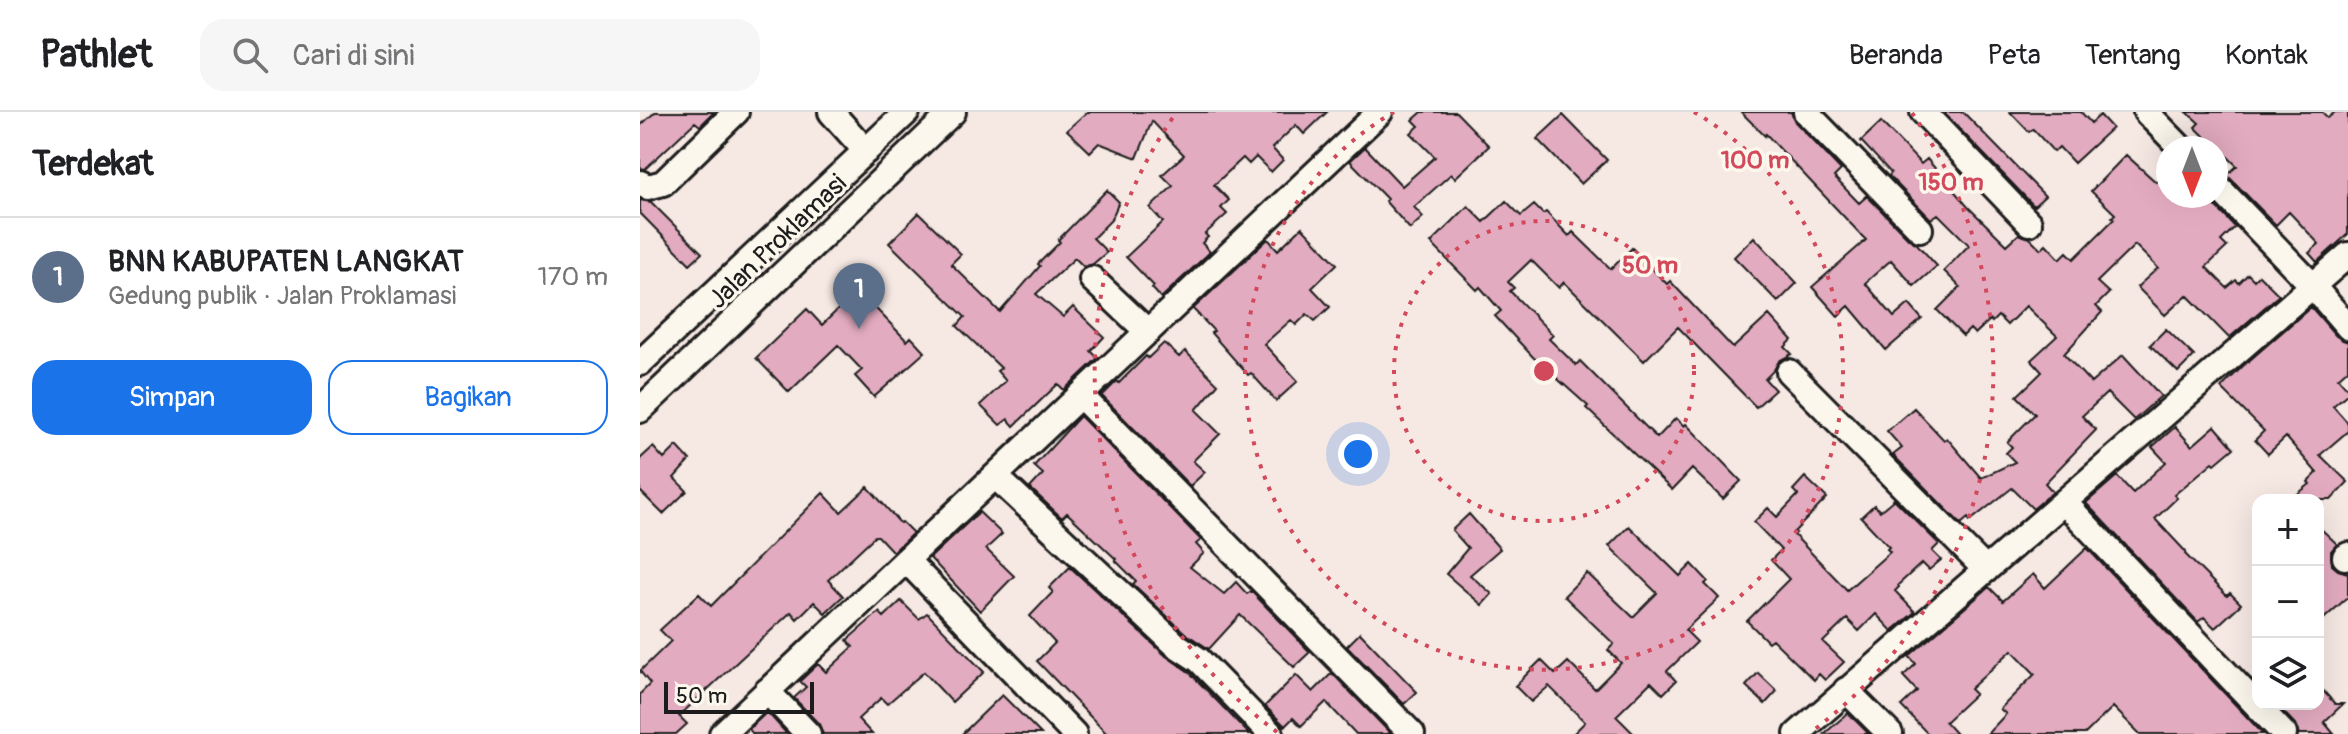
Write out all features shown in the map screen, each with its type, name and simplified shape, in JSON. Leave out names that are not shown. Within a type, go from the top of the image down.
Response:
[{"type":"street","points":[[640,183],[648,187],[663,183],[736,112]]},
{"type":"street","points":[[831,112],[866,151]]},
{"type":"street","name":"Jalan Proklamasi","points":[[640,363],[907,112]]},
{"type":"street","name":"Jalan Proklamasi","points":[[640,410],[953,112]]},
{"type":"street","points":[[722,734],[1380,112]]},
{"type":"street","points":[[1806,112],[1920,229]]},
{"type":"street","points":[[1923,112],[2029,223]]},
{"type":"street","points":[[2146,112],[2169,136]]},
{"type":"street","points":[[2228,198],[2348,327]]},
{"type":"street","points":[[763,248],[788,269]]},
{"type":"street","points":[[1797,734],[2348,255]]},
{"type":"street","points":[[1092,279],[1148,332]]},
{"type":"street","points":[[1789,372],[1986,570]]},
{"type":"street","points":[[1081,396],[1412,734]]},
{"type":"street","points":[[995,476],[1176,645],[1199,660],[1271,734]]},
{"type":"street","points":[[2064,502],[2284,734]]},
{"type":"street","points":[[906,560],[1074,734]]},
{"type":"street","points":[[1846,690],[1890,734]]},
{"type":"street","points":[[767,691],[808,734]]},
{"type":"building","points":[[655,112],[714,112],[700,126],[695,122],[645,169],[640,168],[640,126]]},
{"type":"building","points":[[1087,112],[1327,112],[1304,134],[1296,125],[1272,148],[1283,160],[1271,172],[1256,157],[1249,164],[1243,158],[1214,185],[1229,200],[1221,208],[1227,214],[1205,234],[1208,237],[1202,243],[1210,252],[1161,298],[1152,288],[1154,286],[1126,257],[1163,222],[1150,208],[1173,186],[1162,175],[1184,155],[1152,121],[1137,158],[1099,143],[1090,152],[1067,130]]},
{"type":"building","points":[[1422,112],[1456,112],[1489,146],[1455,178],[1451,174],[1414,207],[1423,217],[1410,229],[1385,201],[1387,199],[1350,161],[1365,147],[1402,186],[1435,157],[1411,133],[1419,126],[1413,120]]},
{"type":"building","points":[[1741,112],[1791,112],[1795,122],[1841,170],[1834,177],[1859,203],[1867,196],[1937,266],[1914,286],[1891,260],[1865,283],[1894,317],[1909,304],[1922,319],[1886,350],[1849,306],[1838,316],[1812,287],[1866,240],[1766,134]]},
{"type":"building","points":[[1963,112],[2045,196],[2034,206],[1945,114]]},
{"type":"building","points":[[2010,112],[2081,112],[2091,123],[2100,115],[2112,128],[2074,163],[2059,147],[2054,152],[2033,129],[2029,132]]},
{"type":"building","points":[[2187,112],[2322,112],[2328,118],[2335,112],[2348,112],[2348,234],[2317,262],[2309,253],[2319,244],[2289,212],[2276,225],[2228,176],[2237,166],[2228,157],[2228,136],[2204,136],[2195,127],[2199,123]]},
{"type":"building","points":[[1563,115],[1607,160],[1581,184],[1537,139]]},
{"type":"building","points":[[1881,122],[1921,164],[1927,159],[1968,207],[2007,245],[2019,234],[2030,238],[2041,249],[2046,244],[2060,259],[2067,252],[2074,259],[2114,219],[2115,214],[2091,191],[2126,155],[2156,182],[2156,208],[2217,208],[2235,227],[2221,241],[2227,247],[2206,267],[2227,288],[2236,280],[2239,283],[2248,274],[2254,280],[2259,275],[2279,295],[2229,338],[2187,295],[2165,315],[2137,287],[2158,268],[2135,245],[2097,282],[2109,293],[2096,306],[2102,312],[2064,354],[2091,383],[2123,355],[2161,396],[2134,420],[2107,393],[2082,416],[2096,430],[2045,483],[2053,492],[2033,509],[2012,488],[1970,521],[1968,518],[1961,524],[1893,455],[1902,448],[1887,431],[1914,408],[1944,440],[1947,438],[1981,478],[2015,462],[2006,453],[2012,447],[2007,442],[2035,414],[2017,396],[2042,372],[2031,360],[2057,336],[2026,306],[2007,325],[1998,316],[1975,334],[1970,329],[1963,336],[1937,310],[1960,287],[1944,271],[1969,245],[1938,214],[1931,219],[1889,176],[1891,173],[1861,141]]},
{"type":"building","points":[[1107,190],[1119,202],[1111,220],[1093,238],[1107,252],[1093,264],[1084,267],[1075,258],[1036,294],[1063,317],[1073,307],[1104,337],[1091,351],[1098,358],[1064,390],[1058,384],[1014,426],[1008,419],[1000,425],[980,405],[1006,381],[997,371],[1001,368],[957,326],[965,317],[889,243],[919,213],[961,254],[951,264],[1000,312],[1060,242],[1058,240]]},
{"type":"building","points":[[640,200],[651,202],[702,253],[690,264],[640,213]]},
{"type":"building","points":[[1506,201],[1521,216],[1534,205],[1543,214],[1546,212],[1569,236],[1573,232],[1611,269],[1632,248],[1667,284],[1670,281],[1733,348],[1769,315],[1792,340],[1785,347],[1792,354],[1779,361],[1765,379],[1775,390],[1756,407],[1678,327],[1644,361],[1564,282],[1559,288],[1531,260],[1508,282],[1514,288],[1510,291],[1553,335],[1549,339],[1576,365],[1580,361],[1657,438],[1676,418],[1684,426],[1686,424],[1741,481],[1723,499],[1692,469],[1672,490],[1586,408],[1588,406],[1533,357],[1495,316],[1501,311],[1480,287],[1477,290],[1431,243],[1468,206],[1484,222]]},
{"type":"building","points":[[1302,227],[1337,264],[1312,288],[1330,307],[1315,321],[1307,314],[1296,325],[1291,320],[1264,344],[1298,381],[1276,401],[1251,373],[1248,375],[1193,309],[1268,239],[1278,250]]},
{"type":"building","points":[[1754,237],[1797,283],[1778,302],[1734,257]]},
{"type":"building","points":[[858,290],[907,341],[911,337],[925,352],[874,397],[855,376],[862,370],[838,345],[789,392],[756,358],[807,309],[822,325]]},
{"type":"building","points":[[2311,307],[2336,336],[2348,342],[2348,369],[2338,378],[2348,393],[2333,406],[2348,423],[2348,431],[2320,455],[2348,482],[2331,500],[2324,500],[2324,494],[2298,494],[2317,473],[2286,437],[2268,454],[2255,440],[2264,431],[2221,388]]},
{"type":"building","points":[[2166,329],[2194,356],[2178,372],[2150,345]]},
{"type":"building","points":[[1164,343],[1179,357],[1185,351],[1218,384],[1196,410],[1220,434],[1193,461],[1205,472],[1190,486],[1102,396]]},
{"type":"building","points":[[1080,416],[1201,540],[1196,544],[1204,553],[1190,567],[1224,594],[1236,582],[1247,594],[1251,591],[1310,652],[1294,667],[1240,615],[1209,649],[1185,633],[1133,584],[1136,581],[1116,559],[1067,513],[1062,518],[1030,488],[1043,474],[1034,466]]},
{"type":"building","points":[[2215,426],[2234,448],[2174,495],[2177,498],[2155,519],[2227,596],[2230,593],[2241,604],[2215,628],[2204,617],[2198,622],[2086,503],[2117,476],[2133,493],[2166,462],[2152,447],[2175,427],[2192,446]]},
{"type":"building","points":[[677,446],[690,460],[674,478],[687,491],[663,514],[640,491],[640,459],[653,447],[664,459]]},
{"type":"building","points":[[1805,477],[1827,498],[1794,535],[1847,590],[1890,552],[1889,547],[1861,517],[1874,505],[1880,511],[1894,499],[1939,544],[1932,551],[1941,560],[1929,570],[1922,563],[1898,585],[1895,591],[1915,612],[1892,631],[1876,614],[1859,631],[1847,619],[1823,642],[1844,662],[1825,680],[1819,674],[1814,680],[1772,639],[1768,642],[1747,621],[1789,579],[1771,560],[1781,550],[1754,522],[1768,508],[1777,517],[1798,495],[1793,490]]},
{"type":"building","points":[[868,487],[913,533],[893,552],[875,536],[828,580],[843,596],[825,613],[814,602],[797,619],[791,612],[679,716],[687,724],[676,734],[640,734],[640,694],[650,684],[640,671],[671,641],[660,630],[699,594],[711,606],[823,493],[841,512]]},
{"type":"building","points":[[979,512],[1002,534],[986,549],[1014,576],[980,611],[930,558]]},
{"type":"building","points":[[1469,514],[1500,549],[1470,575],[1492,594],[1482,605],[1446,574],[1468,548],[1452,530]]},
{"type":"building","points":[[1629,526],[1680,576],[1692,564],[1719,598],[1685,630],[1697,642],[1667,671],[1676,681],[1663,694],[1651,682],[1616,716],[1634,734],[1573,734],[1585,722],[1549,686],[1531,702],[1515,686],[1541,660],[1555,674],[1568,662],[1595,689],[1621,663],[1608,650],[1614,644],[1564,596],[1587,573],[1633,617],[1657,593],[1609,546]]},
{"type":"building","points":[[2324,532],[2337,544],[2331,551],[2332,565],[2348,573],[2348,597],[2324,619]]},
{"type":"building","points":[[2087,548],[2263,734],[2140,734],[2113,707],[2085,734],[1987,734],[2006,714],[2000,709],[2035,674],[2012,650],[1970,689],[1975,694],[1945,722],[1956,734],[1928,734],[1901,706],[1917,691],[1903,676],[1916,664],[1909,656],[1989,587],[2003,601],[2033,574],[2045,588]]},
{"type":"building","points":[[1070,567],[1166,656],[1189,672],[1249,734],[1107,734],[1037,661],[1055,643],[1030,616],[1053,592],[1049,588]]},
{"type":"building","points":[[901,601],[919,619],[927,613],[984,672],[952,702],[924,672],[887,704],[881,698],[858,719],[872,734],[823,734],[819,724],[794,698],[806,687],[800,681],[818,664],[826,672],[853,647],[847,640],[879,612],[884,617]]},
{"type":"building","points":[[1360,633],[1417,692],[1404,704],[1347,646]]},
{"type":"building","points":[[1332,673],[1391,734],[1356,734],[1326,702],[1301,726],[1293,718],[1285,726],[1265,706],[1296,675],[1313,692]]},
{"type":"building","points":[[1758,673],[1777,691],[1765,704],[1746,686]]},
{"type":"building","points":[[2324,692],[2335,704],[2343,704],[2324,722],[2334,734],[2299,734],[2295,724],[2282,710],[2324,710]]},
{"type":"building","points":[[1002,695],[1041,734],[962,734]]},
{"type":"building","points":[[767,712],[787,734],[753,734],[749,729]]},
{"type":"building","points":[[1848,713],[1869,734],[1824,734]]},
{"type":"place","name":"BNN KABUPATEN LANGKAT","points":[[859,329]]}]
